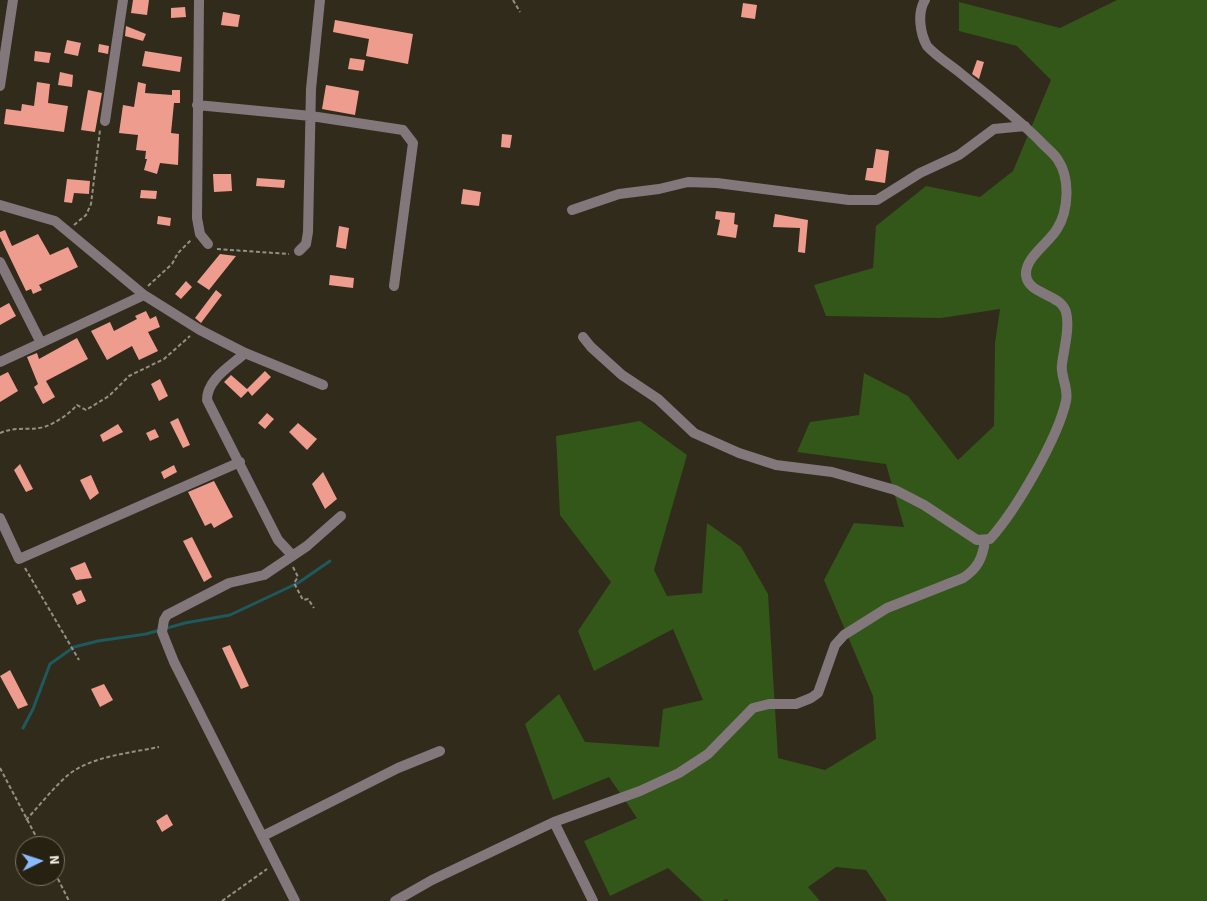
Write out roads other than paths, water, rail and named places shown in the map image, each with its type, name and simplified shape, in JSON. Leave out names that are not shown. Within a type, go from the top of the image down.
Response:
[{"type":"street","points":[[0,86],[1,68],[13,0]]},
{"type":"street","points":[[105,121],[123,0]]},
{"type":"street","points":[[200,0],[197,105],[197,225],[200,234],[208,244]]},
{"type":"street","points":[[299,251],[306,244],[308,232],[312,80],[320,0]]},
{"type":"street","points":[[584,337],[591,348],[622,375],[658,399],[694,432],[739,453],[776,465],[832,472],[896,490],[924,505],[977,540],[984,540],[995,534],[1039,467],[1067,400],[1067,386],[1061,366],[1065,350],[1066,313],[1060,301],[1036,289],[1028,282],[1026,275],[1027,268],[1036,254],[1058,228],[1066,199],[1066,180],[1058,160],[1025,126],[927,46],[921,30],[921,10],[925,0]]},
{"type":"street","points":[[197,105],[311,116],[403,130],[411,137],[413,143],[394,286]]},
{"type":"street","points":[[572,210],[619,194],[659,190],[688,182],[717,183],[849,200],[877,200],[920,173],[959,155],[994,129],[1025,126]]},
{"type":"street","points":[[0,204],[41,215],[55,221],[144,295],[200,330],[245,353],[323,385]]},
{"type":"street","points":[[0,262],[41,343]]},
{"type":"street","points":[[0,362],[144,295]]},
{"type":"street","points":[[245,353],[219,376],[207,392],[207,400],[278,540],[292,555]]},
{"type":"street","points":[[0,518],[19,559],[240,462]]},
{"type":"street","points":[[295,901],[174,662],[162,630],[164,620],[174,610],[229,583],[264,575],[308,546],[341,516]]},
{"type":"street","points":[[395,901],[432,880],[554,822],[640,791],[679,773],[708,754],[753,708],[769,704],[796,704],[811,698],[818,693],[835,645],[844,634],[887,608],[963,578],[974,570],[980,562],[984,540]]},
{"type":"street","points":[[263,836],[398,768],[440,751]]},
{"type":"street","points":[[554,822],[593,901]]},
{"type":"waterway","points":[[23,728],[33,709],[50,664],[74,647],[98,641],[146,634],[185,623],[230,615],[298,583],[330,561]]}]
